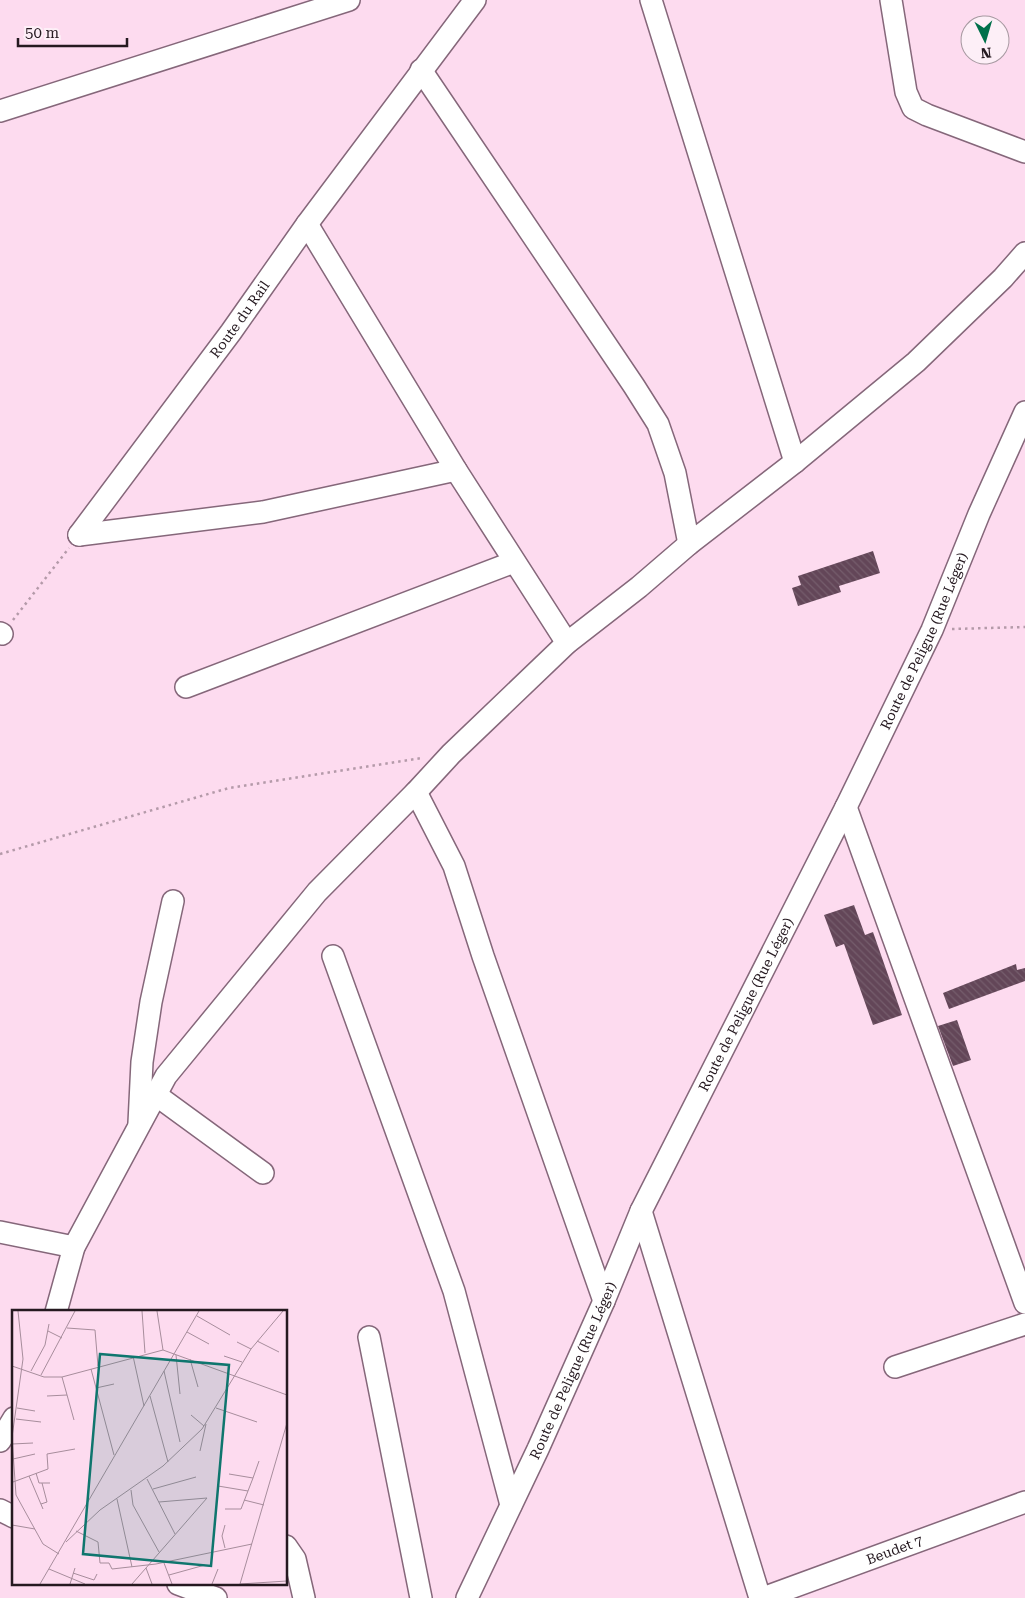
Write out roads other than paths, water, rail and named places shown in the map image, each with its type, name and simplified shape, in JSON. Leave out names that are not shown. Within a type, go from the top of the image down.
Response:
[{"type":"street","points":[[0,111],[349,0]]},
{"type":"street","name":"Route du Rail","points":[[456,470],[263,512],[80,535],[232,332],[308,224],[421,70],[475,0]]},
{"type":"street","points":[[651,0],[795,462]]},
{"type":"street","points":[[891,0],[906,92],[913,108],[1025,152]]},
{"type":"street","points":[[421,70],[658,424],[675,473],[689,544]]},
{"type":"street","points":[[308,224],[456,470],[567,643]]},
{"type":"street","points":[[57,1310],[74,1247],[166,1076],[317,892],[451,754],[567,643],[639,587],[689,544],[795,462],[916,362],[1003,278],[1025,254]]},
{"type":"street","name":"Route de Peligue (Rue Léger)","points":[[467,1598],[604,1301],[641,1211],[846,807],[932,630],[979,514],[1025,412]]},
{"type":"street","points":[[186,687],[514,562]]},
{"type":"street","points":[[416,792],[454,866],[483,956],[604,1301]]},
{"type":"street","points":[[846,807],[1025,1303]]},
{"type":"street","points":[[138,1130],[142,1062],[151,1002],[173,901]]},
{"type":"street","points":[[332,956],[454,1291],[512,1504]]},
{"type":"street","points":[[156,1095],[263,1173]]},
{"type":"street","points":[[641,1211],[762,1598]]},
{"type":"street","points":[[0,1232],[74,1247]]},
{"type":"street","points":[[895,1367],[1025,1324]]},
{"type":"street","points":[[369,1337],[421,1598]]},
{"type":"street","points":[[0,1441],[12,1421]]},
{"type":"street","name":"Beudet 7","points":[[762,1598],[1025,1502]]},
{"type":"street","points":[[0,1510],[12,1516]]},
{"type":"street","points":[[288,1549],[295,1559],[304,1598]]},
{"type":"street","points":[[183,1586],[216,1598]]}]
